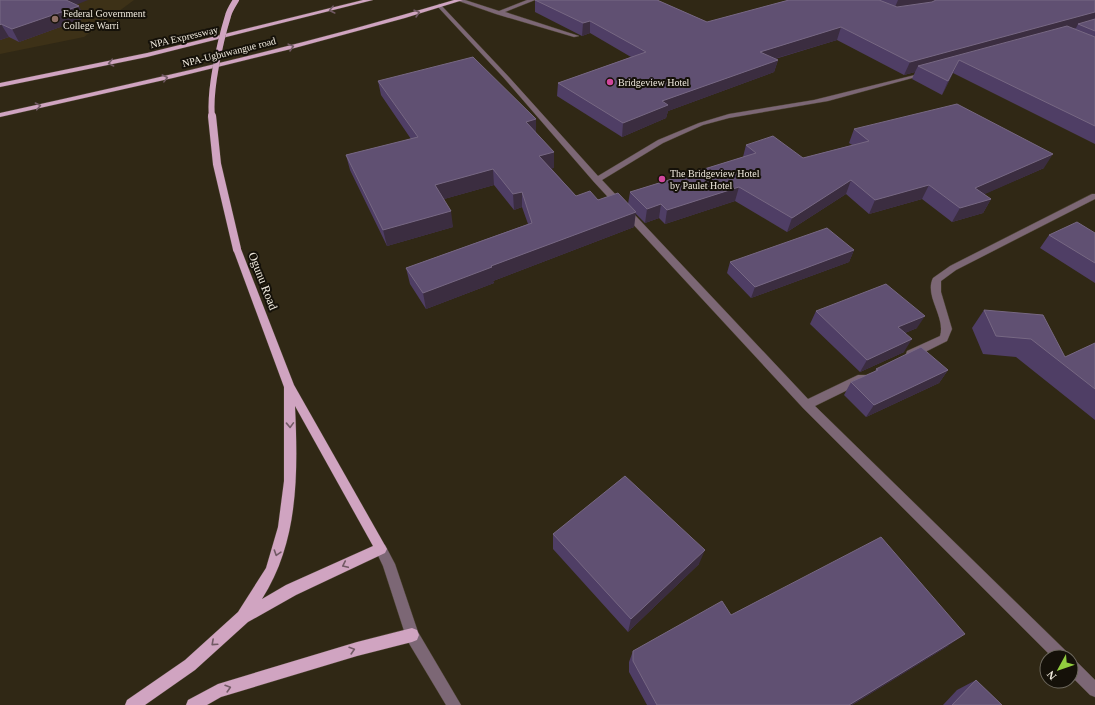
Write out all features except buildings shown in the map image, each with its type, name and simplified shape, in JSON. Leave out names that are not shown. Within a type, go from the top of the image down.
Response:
[{"type":"main road","name":"Ogunu Road","points":[[236,0],[228,15],[218,58],[211,107],[217,164],[237,249],[289,386],[380,549]]},
{"type":"main road","name":"NPA Expressway","points":[[0,85],[154,53],[370,0]]},
{"type":"main road","name":"NPA-Ugbuwangue road","points":[[0,115],[133,86],[288,48],[459,0]]},
{"type":"main road","points":[[244,617],[271,571],[286,526],[291,478],[289,386]]},
{"type":"main road","points":[[132,705],[190,665],[244,617],[291,590],[380,549]]},
{"type":"main road","points":[[193,705],[218,691],[357,649],[412,635]]},
{"type":"street","points":[[459,0],[576,36]]},
{"type":"street","points":[[498,13],[532,0]]},
{"type":"street","points":[[440,6],[505,76],[597,180],[807,405],[1054,649]]},
{"type":"street","points":[[597,180],[667,138],[701,124],[750,112],[813,102],[932,72]]},
{"type":"street","points":[[903,358],[944,338],[948,329],[936,292],[936,280],[953,268],[1095,196]]},
{"type":"street","points":[[807,405],[868,375]]},
{"type":"street","points":[[380,549],[389,564],[412,635],[454,705]]},
{"type":"street","points":[[1079,674],[1095,690]]},
{"type":"shaded area","name":"Federal Government College Warri","points":[[0,0],[134,0],[84,37],[0,54]]},
{"type":"place","name":"Federal Government College Warri","points":[[55,19]]},
{"type":"place","name":"Bridgeview Hotel","points":[[610,82]]},
{"type":"place","name":"The Bridgeview Hotel by Paulet Hotel","points":[[662,179]]}]
